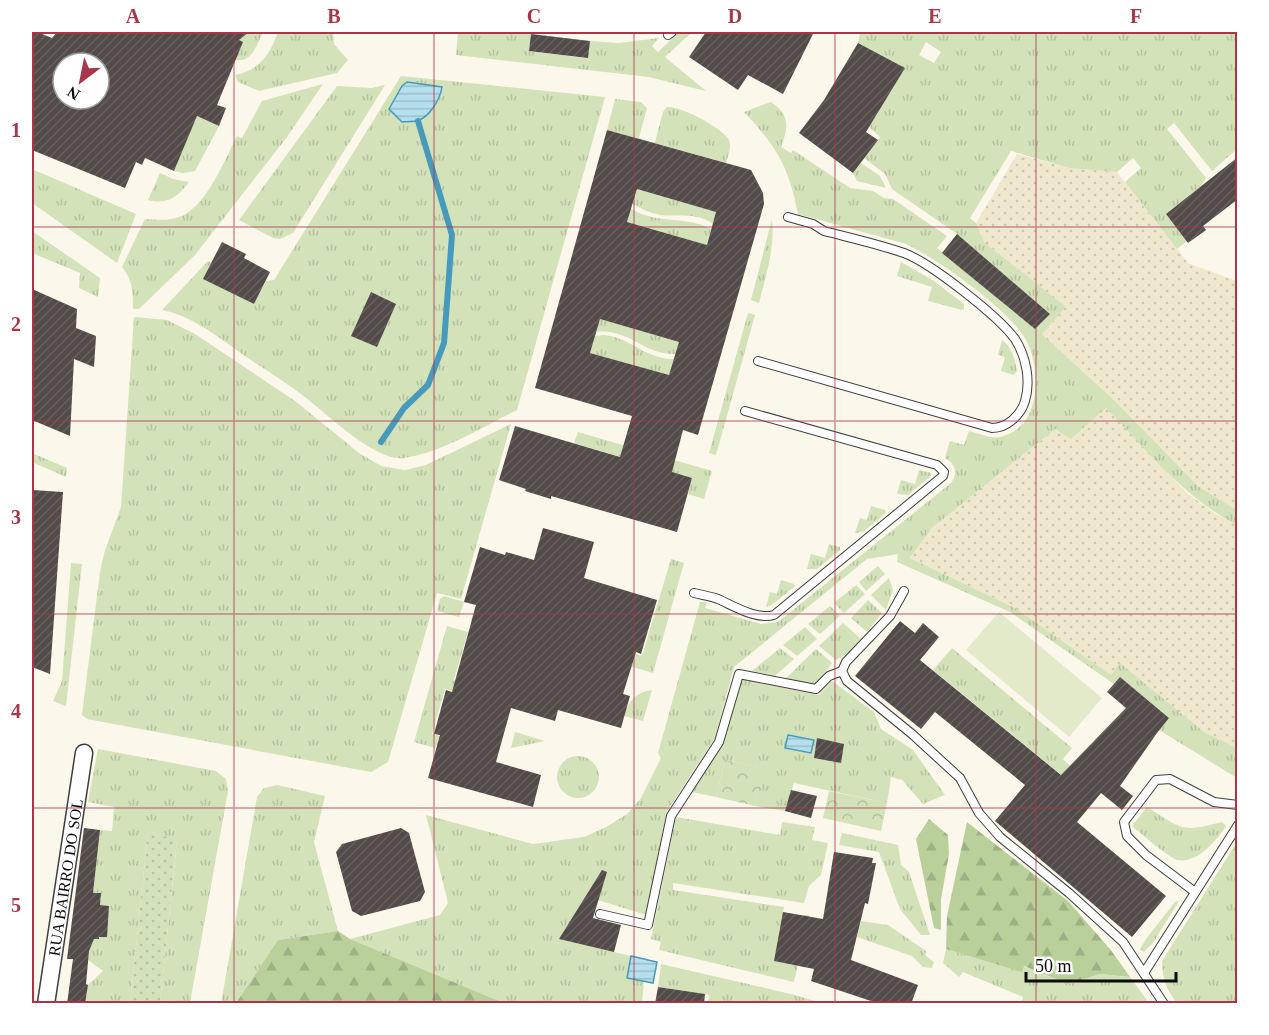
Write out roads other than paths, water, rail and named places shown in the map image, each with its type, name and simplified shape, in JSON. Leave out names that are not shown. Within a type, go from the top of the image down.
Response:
[{"type":"street","name":"RUA BAIRRO DO SOL","points":[[46,1004],[84,753]]},
{"type":"lane","points":[[759,362],[992,428],[1005,425],[1013,419],[1025,401],[1027,371],[1016,341],[969,297],[939,274],[904,253],[825,231],[813,224],[788,217]]},
{"type":"lane","points":[[694,592],[720,600],[728,605],[763,615],[774,615],[943,476],[944,472],[937,465],[745,411]]},
{"type":"lane","points":[[600,914],[648,925],[671,816],[719,742],[739,674],[816,689],[829,676],[842,671],[846,662],[890,616],[904,591]]},
{"type":"lane","points":[[842,671],[847,681],[912,734],[960,778],[979,813],[1000,837],[1069,893],[1123,942],[1164,1004]]},
{"type":"lane","points":[[1195,892],[1140,849],[1127,836],[1124,822],[1156,780],[1170,779],[1214,802],[1238,805]]},
{"type":"lane","points":[[1144,973],[1238,825]]},
{"type":"water","points":[[407,82],[442,87],[437,102],[426,116],[417,121],[402,122],[389,109],[402,86]]},
{"type":"water","points":[[788,735],[814,740],[811,753],[785,748]]},
{"type":"water","points":[[631,956],[657,962],[653,983],[627,978]]},
{"type":"waterway","points":[[381,442],[404,408],[428,385],[444,343],[452,235],[418,121]]}]
